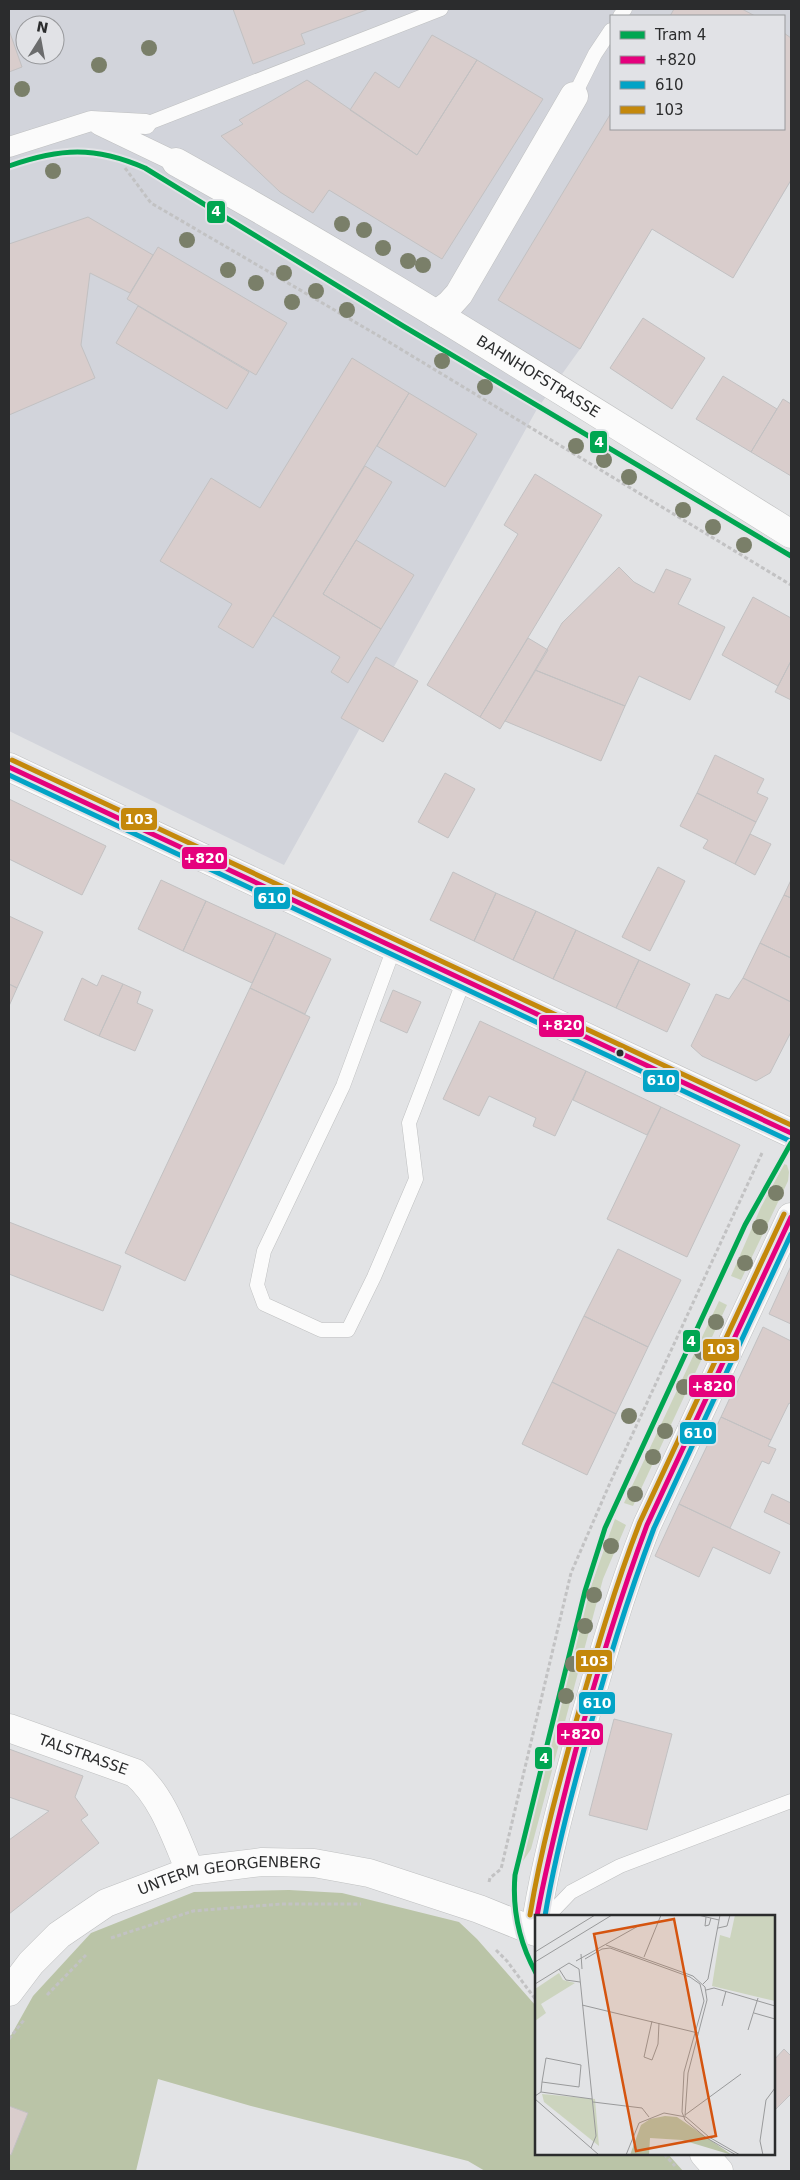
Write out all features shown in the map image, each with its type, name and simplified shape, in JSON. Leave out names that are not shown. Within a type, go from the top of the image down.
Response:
[{"type":"street","points":[[437,314],[459,294],[574,96]]},
{"type":"street","points":[[91,121],[176,162]]},
{"type":"street","points":[[9,147],[91,121],[146,124]]},
{"type":"street","name":"BAHNHOFSTRASSE","points":[[176,162],[278,218],[437,314],[791,534]]},
{"type":"street","points":[[9,767],[783,1129]]},
{"type":"street","points":[[539,1915],[544,1876],[561,1805],[604,1652],[638,1549],[647,1525],[791,1217]]},
{"type":"street","name":"TALSTRASSE","points":[[9,1728],[135,1773],[147,1784],[158,1801],[190,1871]]},
{"type":"street","name":"UNTERM GEORGENBERG","points":[[9,1992],[38,1956],[59,1935],[81,1918],[106,1903],[190,1871],[262,1862],[314,1863],[369,1872],[482,1911],[535,1923]]},
{"type":"street","points":[[705,2155],[719,2171]]},
{"type":"lane","points":[[146,124],[441,9]]},
{"type":"lane","points":[[574,96],[595,54],[610,32]]},
{"type":"lane","points":[[394,948],[343,1086],[264,1250],[256,1285],[264,1304],[320,1330],[348,1330],[374,1277],[416,1178],[409,1123],[464,980]]},
{"type":"lane","points":[[547,1915],[571,1892],[620,1866],[791,1801]]},
{"type":"path","points":[[122,164],[151,203],[384,339],[791,585]]},
{"type":"path","points":[[482,1911],[490,1878],[501,1869],[571,1574],[610,1483],[783,1129]]},
{"type":"path","points":[[108,1939],[193,1911],[281,1904],[367,1904]]},
{"type":"path","points":[[46,1997],[92,1949]]},
{"type":"path","points":[[495,1949],[507,1961],[535,1999]]},
{"type":"path","points":[[9,2039],[26,2017]]},
{"type":"path","points":[[665,2155],[680,2171]]},
{"type":"shaded area","points":[[9,9],[791,9],[791,181],[733,278],[652,229],[580,349],[537,409],[284,865],[9,731]]},
{"type":"green space","points":[[784,1164],[787,1165],[789,1172],[788,1181],[741,1280],[731,1276],[761,1207]]},
{"type":"green space","points":[[719,1301],[727,1305],[633,1506],[624,1503]]},
{"type":"green space","points":[[615,1519],[626,1525],[603,1579],[531,1849],[519,1867],[586,1600]]},
{"type":"green space","points":[[289,1890],[342,1893],[459,1922],[477,1939],[535,2005],[535,2155],[669,2155],[683,2171],[485,2171],[468,2161],[251,2106],[158,2079],[136,2171],[9,2171],[9,2039],[33,1996],[91,1933],[194,1892]]},
{"type":"building","points":[[233,9],[369,9],[301,34],[305,44],[253,64]]},
{"type":"building","points":[[674,9],[742,9],[753,15],[671,15]]},
{"type":"building","points":[[9,30],[15,47],[15,65],[21,65],[22,67],[9,72]]},
{"type":"building","points":[[785,34],[791,38],[791,180],[733,278],[652,229],[580,349],[498,300],[610,115],[610,130],[785,130]]},
{"type":"building","points":[[432,35],[477,60],[417,155],[350,110],[375,72],[399,88]]},
{"type":"building","points":[[477,60],[543,99],[442,259],[329,190],[313,213],[280,192],[221,136],[243,124],[239,120],[307,80],[417,155]]},
{"type":"building","points":[[88,217],[153,255],[130,293],[90,273],[81,345],[95,378],[9,415],[9,244]]},
{"type":"building","points":[[158,247],[287,323],[256,375],[127,299]]},
{"type":"building","points":[[138,306],[249,372],[227,409],[116,343]]},
{"type":"building","points":[[643,318],[705,358],[672,409],[610,368]]},
{"type":"building","points":[[352,358],[409,393],[253,648],[218,627],[232,604],[160,561],[211,478],[260,508]]},
{"type":"building","points":[[723,376],[777,409],[751,452],[696,419]]},
{"type":"building","points":[[409,393],[477,434],[445,487],[377,446]]},
{"type":"building","points":[[783,399],[791,404],[791,476],[751,452]]},
{"type":"building","points":[[365,466],[392,482],[323,594],[381,629],[348,683],[331,672],[340,657],[273,616]]},
{"type":"building","points":[[535,474],[602,515],[480,717],[427,685],[518,534],[504,525]]},
{"type":"building","points":[[356,540],[414,575],[381,629],[323,594]]},
{"type":"building","points":[[619,567],[634,582],[654,593],[666,569],[691,579],[678,604],[725,627],[690,700],[639,676],[625,706],[535,670],[562,623]]},
{"type":"building","points":[[753,597],[791,618],[791,661],[778,686],[722,655]]},
{"type":"building","points":[[528,638],[548,650],[500,729],[480,717]]},
{"type":"building","points":[[376,657],[418,681],[383,742],[341,718]]},
{"type":"building","points":[[791,661],[791,700],[775,692]]},
{"type":"building","points":[[535,670],[625,706],[601,761],[505,721]]},
{"type":"building","points":[[715,755],[764,779],[757,793],[768,798],[756,822],[697,793]]},
{"type":"building","points":[[445,773],[475,789],[448,838],[418,822]]},
{"type":"building","points":[[697,793],[756,822],[735,864],[703,848],[708,840],[680,826]]},
{"type":"building","points":[[9,799],[106,846],[82,895],[9,859]]},
{"type":"building","points":[[750,834],[771,844],[755,875],[735,864]]},
{"type":"building","points":[[658,867],[685,881],[650,951],[622,937]]},
{"type":"building","points":[[453,872],[496,893],[474,941],[430,920]]},
{"type":"building","points":[[161,880],[206,901],[183,951],[138,929]]},
{"type":"building","points":[[791,880],[791,898],[784,895]]},
{"type":"building","points":[[496,893],[536,911],[513,960],[474,941]]},
{"type":"building","points":[[784,895],[791,898],[791,958],[760,943]]},
{"type":"building","points":[[206,901],[276,933],[252,983],[183,951]]},
{"type":"building","points":[[536,911],[576,930],[553,979],[513,960]]},
{"type":"building","points":[[9,916],[43,932],[17,988],[9,984]]},
{"type":"building","points":[[576,930],[639,960],[616,1008],[553,979]]},
{"type":"building","points":[[276,933],[331,959],[305,1014],[250,988]]},
{"type":"building","points":[[760,943],[791,958],[791,1002],[743,978]]},
{"type":"building","points":[[639,960],[690,984],[667,1032],[616,1008]]},
{"type":"building","points":[[102,975],[123,984],[99,1036],[64,1020],[82,978],[97,986]]},
{"type":"building","points":[[743,978],[791,1002],[791,1032],[770,1073],[756,1081],[702,1056],[691,1046],[716,994],[729,999]]},
{"type":"building","points":[[9,984],[17,988],[9,1006]]},
{"type":"building","points":[[123,984],[141,992],[137,1003],[153,1010],[135,1051],[99,1036]]},
{"type":"building","points":[[250,988],[310,1017],[185,1281],[125,1253]]},
{"type":"building","points":[[393,990],[421,1002],[407,1033],[380,1021]]},
{"type":"building","points":[[480,1021],[586,1071],[555,1136],[533,1126],[536,1118],[489,1096],[479,1116],[443,1099]]},
{"type":"building","points":[[586,1071],[661,1107],[647,1135],[573,1100]]},
{"type":"building","points":[[661,1107],[740,1145],[687,1257],[607,1219]]},
{"type":"building","points":[[9,1222],[121,1266],[103,1311],[9,1274]]},
{"type":"building","points":[[618,1249],[681,1280],[648,1347],[584,1316]]},
{"type":"building","points":[[791,1266],[791,1324],[769,1314]]},
{"type":"building","points":[[584,1316],[648,1347],[616,1414],[552,1382]]},
{"type":"building","points":[[763,1327],[791,1341],[791,1404],[789,1403],[771,1440],[721,1417]]},
{"type":"building","points":[[552,1382],[616,1414],[587,1475],[522,1444]]},
{"type":"building","points":[[721,1417],[771,1440],[768,1446],[776,1449],[769,1464],[762,1461],[730,1528],[679,1504]]},
{"type":"building","points":[[772,1494],[791,1503],[791,1525],[764,1512]]},
{"type":"building","points":[[679,1504],[780,1552],[770,1574],[713,1547],[699,1577],[655,1556]]},
{"type":"building","points":[[614,1719],[672,1734],[647,1830],[589,1815]]},
{"type":"building","points":[[9,1749],[83,1776],[75,1797],[88,1815],[81,1820],[99,1843],[9,1914],[9,1840],[49,1811],[9,1797]]},
{"type":"building","points":[[784,2049],[791,2056],[791,2094],[775,2110],[775,2059]]},
{"type":"building","points":[[9,2106],[28,2113],[11,2155],[9,2154]]},
{"type":"tram line","name":"4","points":[[9,166],[45,156],[77,152],[110,156],[145,168],[403,326],[791,556]]},
{"type":"tram line","name":"4","points":[[535,1971],[525,1950],[518,1926],[514,1888],[515,1875],[585,1591],[605,1528],[745,1225],[791,1143]]},
{"type":"transit line","name":"103","points":[[12,760],[791,1125]]},
{"type":"transit line","name":"+820","points":[[9,767],[791,1133]]},
{"type":"transit line","name":"610","points":[[9,775],[788,1140]]},
{"type":"transit line","name":"103","points":[[530,1915],[545,1840],[570,1742],[622,1570],[640,1522],[784,1214]]},
{"type":"transit line","name":"+820","points":[[537,1915],[559,1814],[591,1695],[608,1638],[647,1525],[791,1217]]},
{"type":"transit line","name":"610","points":[[545,1915],[562,1834],[591,1725],[616,1640],[654,1528],[791,1234]]}]
